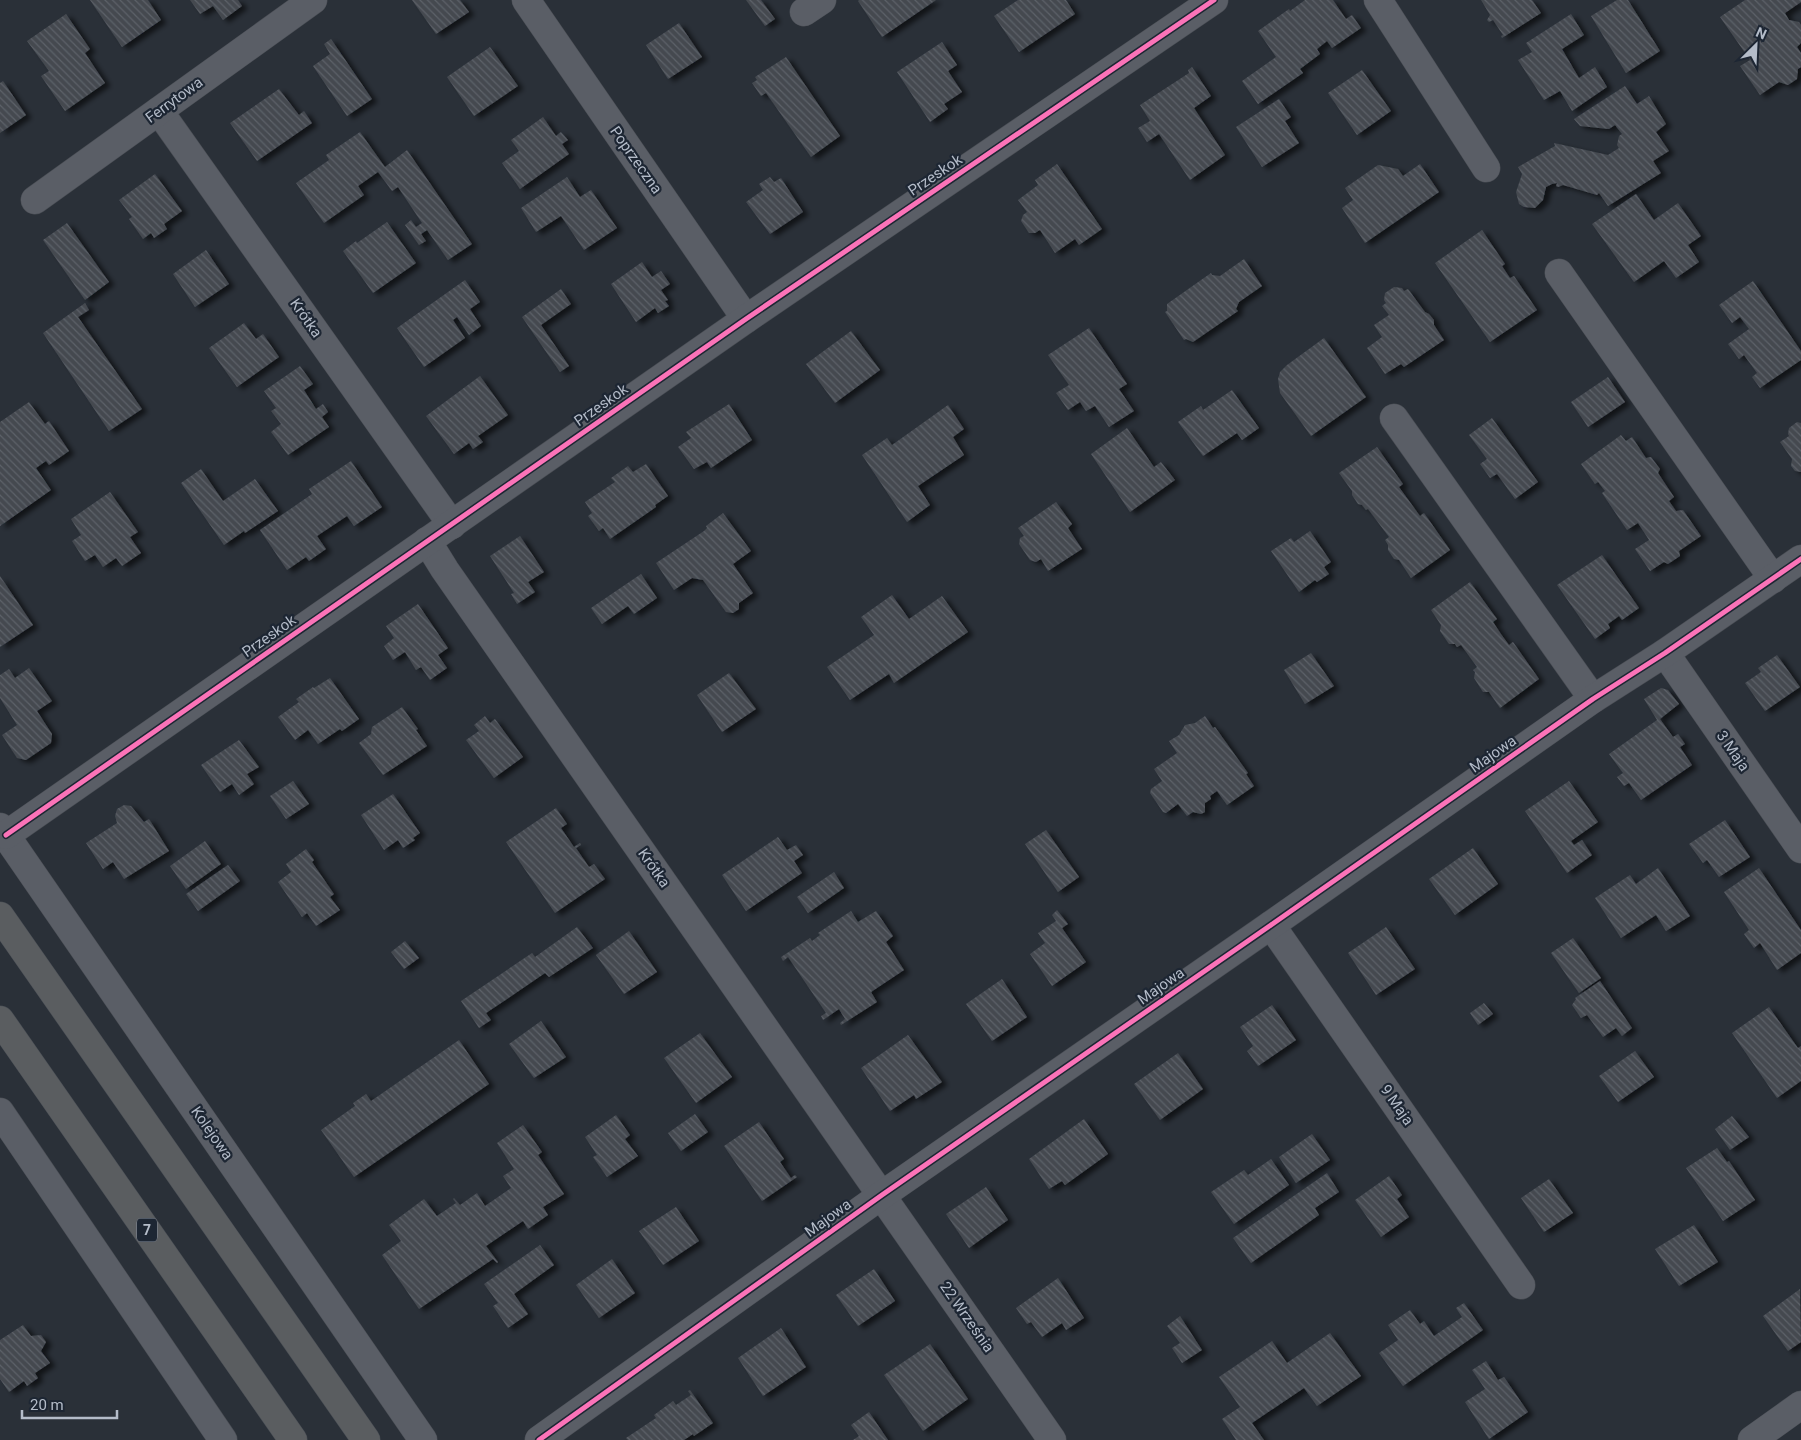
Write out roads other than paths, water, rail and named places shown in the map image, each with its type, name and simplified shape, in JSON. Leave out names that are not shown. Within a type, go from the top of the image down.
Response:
[{"type":"highway","points":[[0,916],[366,1440]]},
{"type":"highway","name":"7","points":[[0,1020],[293,1440]]},
{"type":"street","name":"Ferrytowa","points":[[35,200],[313,0]]},
{"type":"street","name":"Poprzeczna","points":[[526,0],[746,319]]},
{"type":"street","name":"Przeskok","points":[[3,831],[452,524],[746,319],[1214,0]]},
{"type":"street","points":[[1378,0],[1486,168]]},
{"type":"street","name":"Krótka","points":[[159,112],[452,524]]},
{"type":"street","points":[[1559,273],[1773,579]]},
{"type":"street","points":[[1394,418],[1593,699]]},
{"type":"street","name":"Krótka","points":[[427,541],[882,1195]]},
{"type":"street","name":"Majowa","points":[[539,1440],[882,1195],[1272,925],[1593,699],[1801,559]]},
{"type":"street","name":"3 Maja","points":[[1664,653],[1801,849]]},
{"type":"street","name":"Kolejowa","points":[[3,831],[423,1440]]},
{"type":"street","name":"9 Maja","points":[[1272,925],[1522,1284]]},
{"type":"street","points":[[0,1112],[224,1440]]},
{"type":"street","name":"22 Września","points":[[882,1195],[1052,1440]]},
{"type":"street","points":[[1752,1440],[1801,1405]]}]
